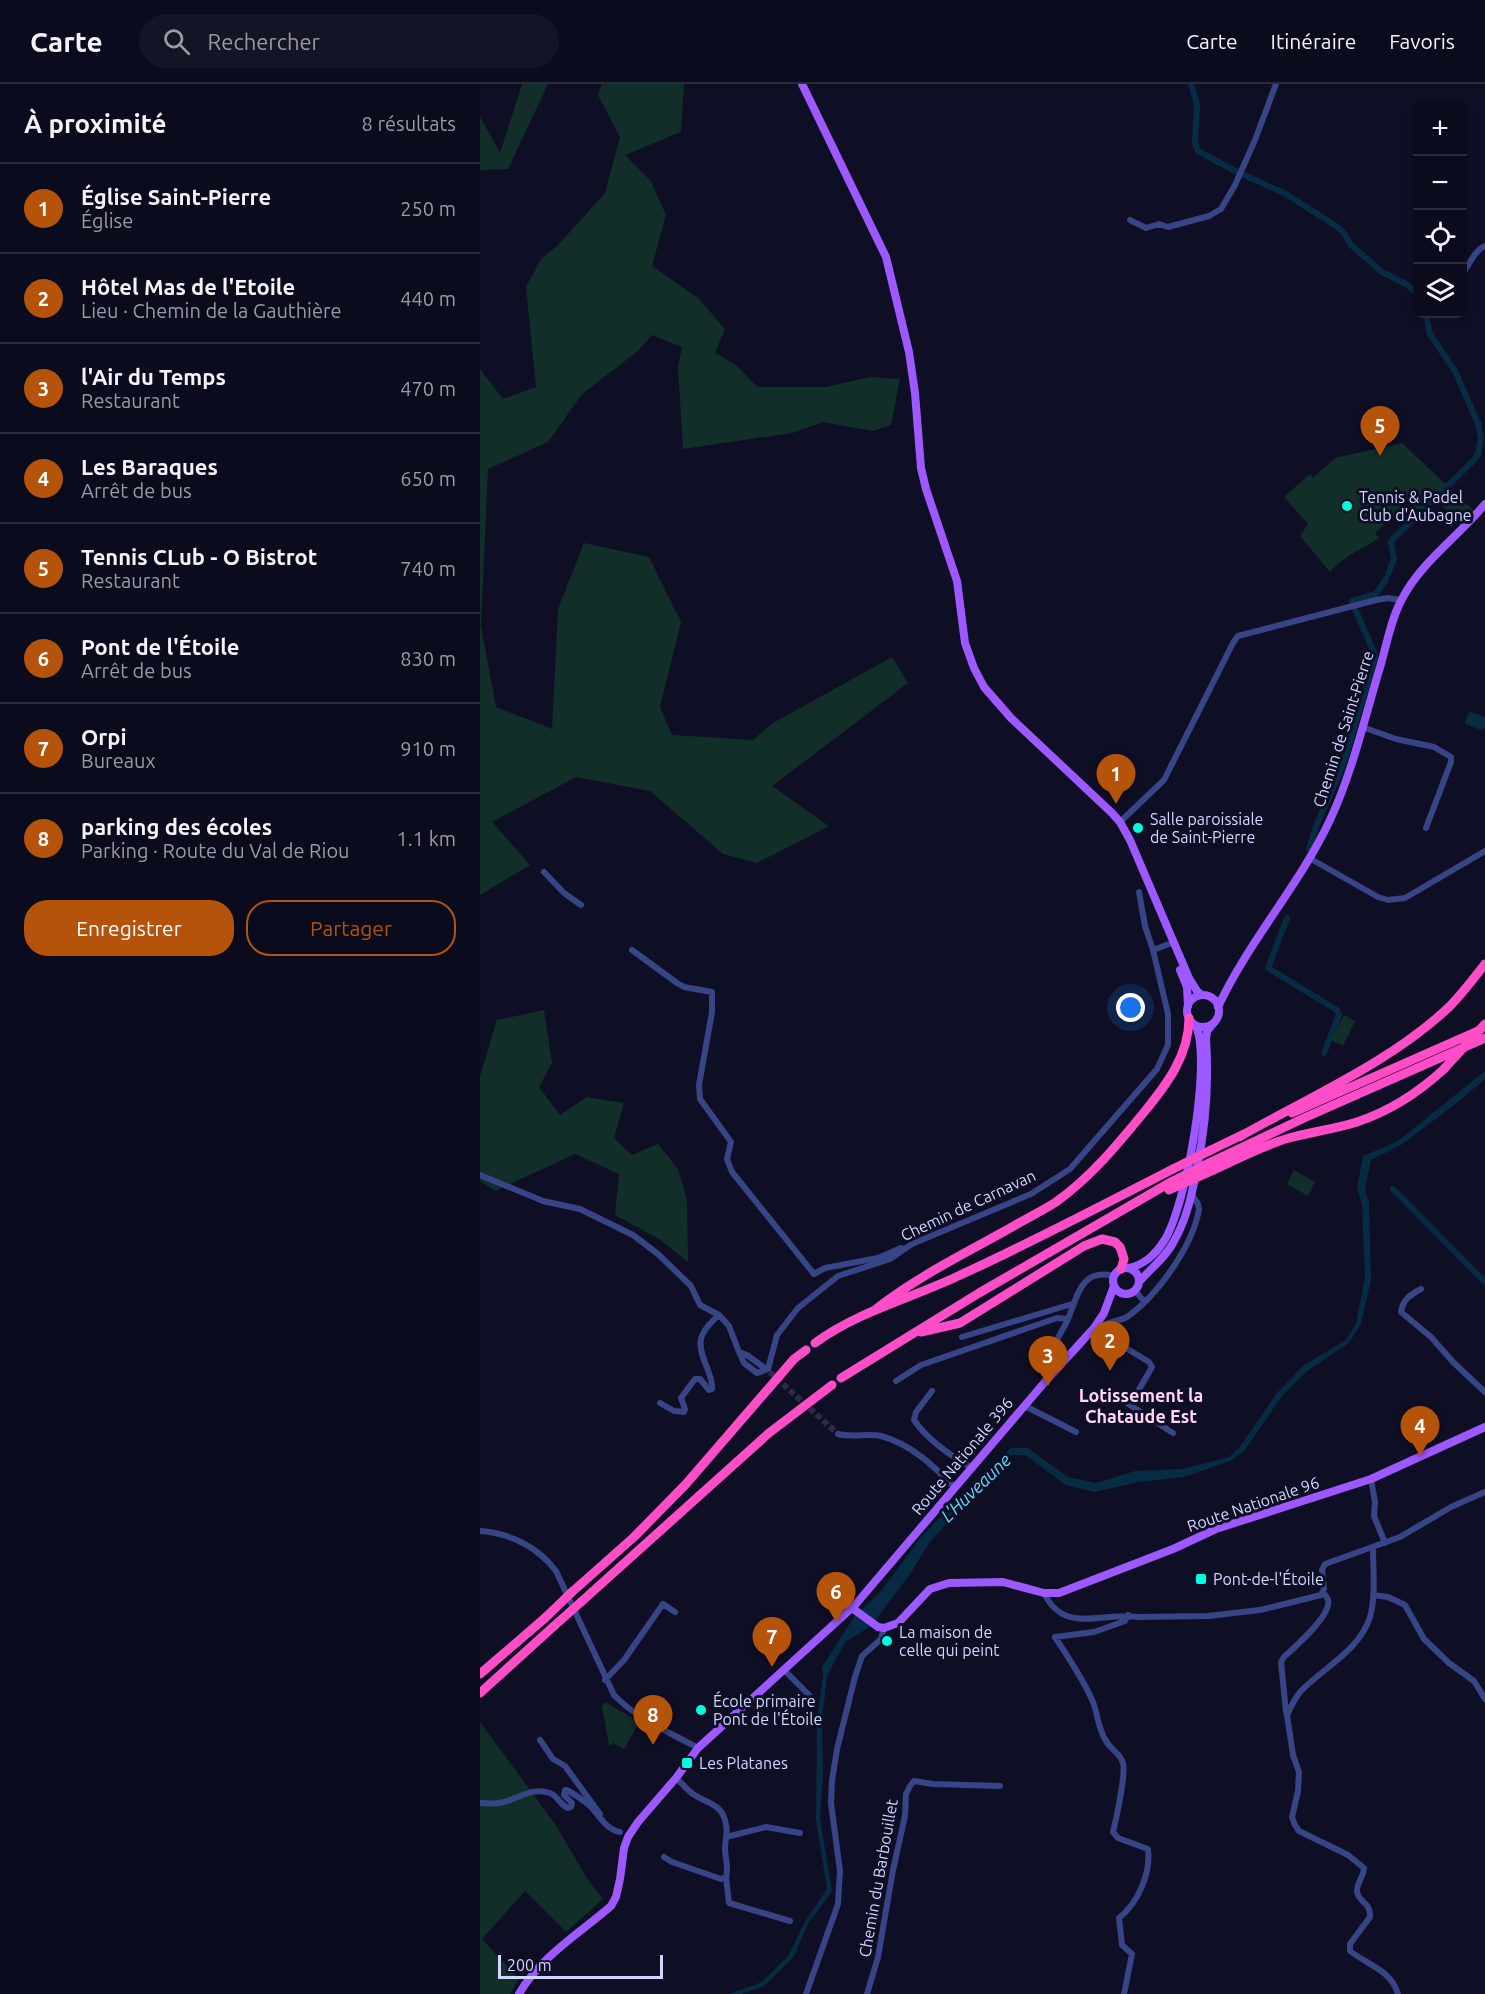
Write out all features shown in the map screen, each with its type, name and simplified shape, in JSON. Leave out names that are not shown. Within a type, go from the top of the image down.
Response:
[{"type":"highway","points":[[1239,1137],[1371,1064],[1420,1031],[1450,1006],[1485,964]]},
{"type":"highway","points":[[876,1309],[902,1289],[1055,1202],[1089,1175],[1125,1135],[1170,1078],[1183,1051],[1188,1018]]},
{"type":"highway","points":[[815,1343],[876,1309],[936,1286],[1009,1253],[1211,1150],[1485,1026]]},
{"type":"highway","points":[[1208,1168],[1287,1138],[1355,1122],[1397,1105],[1444,1069],[1485,1026]]},
{"type":"highway","points":[[841,1378],[1058,1246],[1170,1186],[1314,1114],[1485,1038]]},
{"type":"highway","points":[[913,1334],[960,1323],[1095,1241],[1109,1240],[1120,1247],[1124,1258],[1121,1271]]},
{"type":"highway","points":[[480,1674],[634,1537],[686,1484],[794,1359],[806,1350]]},
{"type":"highway","points":[[480,1693],[769,1433],[832,1384]]},
{"type":"main road","points":[[802,84],[886,256],[909,352],[921,468],[957,581],[965,643],[978,679],[1011,718],[1120,822],[1189,978],[1197,991],[1213,999],[1218,1007],[1219,1014],[1207,1031],[1208,1099],[1192,1195],[1184,1222],[1172,1245],[1140,1281],[1135,1291],[1124,1294],[1104,1312]]},
{"type":"main road","name":"Chemin de Saint-Pierre","points":[[1218,1007],[1237,972],[1311,859],[1338,801],[1401,600],[1413,581],[1485,504]]},
{"type":"main road","points":[[1104,1312],[1121,1271],[1146,1262],[1159,1248],[1171,1228],[1179,1209],[1186,1177],[1200,1090],[1200,1049],[1196,1026],[1188,1018],[1187,987],[1169,944],[1152,891]]},
{"type":"main road","name":"Chemin de Saint-Pierre","points":[[1205,995],[1220,992],[1237,972]]},
{"type":"main road","points":[[1188,1006],[1196,996],[1205,995]]},
{"type":"main road","points":[[1196,1026],[1213,1024]]},
{"type":"main road","points":[[1121,1271],[1136,1272],[1140,1281]]},
{"type":"main road","points":[[1114,1286],[1124,1294]]},
{"type":"main road","name":"Route Nationale 396","points":[[624,1834],[638,1822],[676,1778],[698,1748],[783,1669],[854,1610],[886,1569],[1094,1328],[1104,1312]]},
{"type":"main road","name":"Route Nationale 96","points":[[881,1628],[898,1623],[930,1589],[956,1582],[1003,1582],[1044,1593],[1059,1593],[1173,1549],[1216,1529],[1371,1479],[1485,1427]]},
{"type":"main road","points":[[854,1610],[881,1628]]},
{"type":"main road","points":[[519,1994],[545,1961],[611,1906],[616,1897],[620,1879],[624,1834]]},
{"type":"street","points":[[1130,220],[1146,228],[1159,224],[1168,226],[1209,216],[1221,209],[1235,185],[1255,140],[1276,84]]},
{"type":"street","points":[[1467,267],[1481,247],[1485,246]]},
{"type":"street","points":[[1120,822],[1164,780],[1238,636],[1376,600],[1388,598],[1401,600]]},
{"type":"street","points":[[1362,727],[1396,739],[1434,747],[1451,757],[1426,828]]},
{"type":"street","points":[[1311,859],[1378,897],[1399,900],[1413,895],[1485,851]]},
{"type":"street","points":[[544,872],[581,905]]},
{"type":"street","name":"Chemin de Carnavan","points":[[739,1352],[744,1363],[757,1373],[768,1369],[777,1335],[798,1308],[838,1276],[890,1259],[912,1244],[1031,1194],[1070,1169],[1157,1069],[1168,1045],[1168,1014],[1154,950],[1145,926],[1139,892]]},
{"type":"street","points":[[1154,950],[1169,944]]},
{"type":"street","points":[[632,950],[684,987],[712,992],[712,1012],[699,1085],[700,1099],[730,1142],[727,1159],[732,1172],[814,1274],[825,1268],[878,1258],[912,1244]]},
{"type":"street","points":[[480,1175],[543,1201],[580,1209],[633,1235],[658,1254],[691,1286],[700,1305],[719,1315],[729,1326],[739,1352],[762,1366]]},
{"type":"street","points":[[1130,1405],[1152,1367],[1149,1362],[1106,1336],[1105,1332],[1109,1323],[1127,1316],[1163,1281],[1190,1239],[1199,1209],[1192,1195]]},
{"type":"street","points":[[1065,1361],[1054,1354],[1055,1343],[1068,1318],[1072,1304],[1087,1280],[1121,1271]]},
{"type":"street","points":[[1421,1289],[1404,1300],[1401,1312],[1431,1337],[1453,1362],[1485,1392]]},
{"type":"street","points":[[1135,1291],[1144,1301]]},
{"type":"street","points":[[962,1338],[1072,1304]]},
{"type":"street","points":[[660,1403],[674,1411],[684,1412],[681,1398],[695,1378],[700,1379],[709,1390],[712,1389],[699,1341],[703,1331],[719,1315]]},
{"type":"street","points":[[896,1381],[921,1365],[1057,1318],[1068,1318]]},
{"type":"street","points":[[932,1391],[916,1412],[914,1420],[920,1429],[952,1456],[972,1468]]},
{"type":"street","points":[[1121,1399],[1173,1433]]},
{"type":"street","points":[[1025,1406],[1076,1432]]},
{"type":"street","points":[[838,1434],[881,1436],[898,1443],[933,1464],[955,1488]]},
{"type":"street","points":[[1371,1479],[1375,1502],[1374,1516],[1385,1543]]},
{"type":"street","points":[[1044,1593],[1054,1609],[1075,1619],[1128,1615],[1138,1617],[1208,1616],[1260,1610],[1321,1595],[1324,1589],[1322,1570],[1325,1564],[1400,1538],[1451,1507],[1483,1493],[1485,1501]]},
{"type":"street","points":[[480,1531],[490,1532],[525,1544],[546,1558],[556,1571],[601,1672],[614,1695],[624,1706],[698,1748]]},
{"type":"street","points":[[1287,1715],[1302,1690],[1354,1642],[1370,1618],[1373,1595],[1373,1548]]},
{"type":"street","points":[[1323,1592],[1329,1603],[1326,1609],[1315,1627],[1281,1662],[1293,1755],[1299,1772],[1298,1791],[1292,1817],[1299,1831],[1348,1855],[1364,1868],[1364,1874],[1357,1890],[1369,1906],[1371,1914],[1350,1944],[1350,1951],[1383,1971],[1393,1981],[1398,1994]]},
{"type":"street","points":[[1373,1595],[1388,1597],[1405,1605],[1424,1639],[1449,1663],[1474,1681],[1485,1699]]},
{"type":"street","points":[[605,1680],[624,1660],[663,1604],[675,1612]]},
{"type":"street","points":[[1124,1994],[1132,1954],[1122,1945],[1119,1918],[1135,1901],[1150,1858],[1148,1849],[1118,1838],[1113,1832],[1118,1815],[1124,1765],[1119,1755],[1106,1742],[1097,1722],[1094,1704],[1083,1681],[1055,1637],[1094,1632],[1125,1621],[1128,1615]]},
{"type":"street","points":[[806,1994],[838,1904],[840,1871],[831,1803],[837,1749],[862,1656],[881,1638],[881,1628]]},
{"type":"street","points":[[601,1672],[615,1669]]},
{"type":"street","points":[[783,1669],[810,1696]]},
{"type":"street","points":[[540,1740],[553,1760],[566,1766],[603,1817],[624,1834]]},
{"type":"street","points":[[676,1778],[695,1796],[710,1801],[725,1818],[729,1903],[790,1921]]},
{"type":"street","name":"Chemin du Barbouillet","points":[[867,1994],[878,1957],[893,1870],[906,1816],[906,1794],[909,1786],[914,1781],[933,1784],[1000,1786]]},
{"type":"street","points":[[480,1803],[501,1803],[539,1791],[553,1794],[568,1808],[572,1803],[564,1795],[567,1790],[590,1806],[613,1831],[624,1834]]},
{"type":"street","points":[[726,1837],[766,1827],[800,1833]]},
{"type":"street","points":[[664,1857],[672,1862],[711,1875],[721,1878],[726,1876]]},
{"type":"green space","points":[[522,84],[548,84],[508,169],[480,170],[480,117],[500,153]]},
{"type":"green space","points":[[602,84],[684,84],[681,132],[625,155],[651,181],[666,215],[652,266],[698,298],[725,329],[715,353],[736,365],[757,387],[826,387],[870,377],[900,379],[891,425],[873,431],[823,422],[792,433],[683,449],[678,367],[682,347],[652,335],[638,351],[582,394],[548,442],[488,469],[481,626],[496,707],[552,729],[558,609],[584,543],[649,557],[681,622],[660,707],[672,735],[753,740],[773,723],[892,657],[908,683],[772,786],[829,826],[757,863],[723,854],[650,791],[576,777],[492,822],[530,865],[480,895],[480,369],[503,399],[536,387],[526,287],[541,259],[558,245],[605,193],[620,137],[598,95]]},
{"type":"green space","name":"Tennis & Padel Club d'Aubagne","points":[[1402,443],[1475,512],[1460,525],[1437,500],[1420,513],[1408,501],[1375,533],[1379,538],[1347,557],[1330,572],[1300,536],[1308,524],[1284,497],[1310,474],[1313,478],[1335,458]]},
{"type":"green space","points":[[544,1010],[552,1063],[539,1087],[560,1115],[587,1097],[624,1103],[614,1138],[632,1155],[658,1144],[678,1169],[687,1200],[688,1262],[659,1239],[615,1215],[619,1174],[575,1154],[495,1191],[480,1181],[480,1076],[497,1020]]},
{"type":"green space","points":[[1344,1015],[1355,1021],[1343,1046],[1331,1040]]},
{"type":"green space","points":[[1294,1170],[1315,1182],[1308,1196],[1287,1184]]},
{"type":"green space","points":[[605,1702],[640,1722],[624,1749],[613,1743],[609,1745],[602,1707]]},
{"type":"green space","points":[[480,1722],[555,1824],[588,1880],[603,1899],[566,1932],[525,1891],[482,1939],[519,1979],[510,1994],[480,1994]]},
{"type":"water","points":[[1472,712],[1485,717],[1485,728],[1481,730],[1466,724],[1468,713]]},
{"type":"water","name":"L'Huveaune","points":[[1485,1071],[1485,1079],[1454,1105],[1401,1145],[1371,1160],[1365,1189],[1369,1203],[1371,1279],[1361,1324],[1349,1343],[1307,1371],[1282,1396],[1244,1451],[1230,1461],[1184,1477],[1138,1482],[1095,1492],[1066,1485],[1025,1455],[1012,1455],[983,1483],[929,1543],[910,1574],[871,1626],[845,1642],[827,1676],[822,1720],[823,1775],[820,1819],[832,1891],[808,1924],[793,1958],[764,1986],[742,1994],[729,1994],[762,1982],[789,1955],[804,1923],[827,1889],[816,1819],[817,1719],[823,1677],[822,1667],[854,1617],[881,1591],[921,1537],[978,1478],[1011,1448],[1028,1448],[1068,1477],[1096,1483],[1135,1471],[1182,1469],[1229,1457],[1239,1448],[1277,1393],[1303,1366],[1346,1340],[1356,1323],[1365,1277],[1362,1204],[1357,1188],[1363,1156],[1398,1141]]},
{"type":"waterway","points":[[1191,84],[1197,105],[1195,143],[1198,151],[1239,173]]},
{"type":"waterway","points":[[1242,174],[1286,194],[1336,226],[1351,245],[1382,272],[1413,290]]},
{"type":"waterway","points":[[1427,318],[1430,334],[1455,371],[1476,419]]},
{"type":"waterway","points":[[1388,574],[1394,559],[1391,542],[1393,539],[1478,454],[1481,439],[1478,422]]},
{"type":"waterway","points":[[1352,601],[1376,594],[1386,579]]},
{"type":"waterway","points":[[1309,849],[1317,824],[1343,765],[1375,658],[1355,609]]},
{"type":"waterway","points":[[1287,918],[1268,968],[1337,1010],[1339,1015],[1324,1053]]},
{"type":"waterway","points":[[1393,1189],[1485,1282]]},
{"type":"tunnel","points":[[763,1366],[838,1434]]},
{"type":"place","name":"Tennis CLub - O Bistrot","points":[[1380,456]]},
{"type":"place","name":"Tennis & Padel Club d'Aubagne","points":[[1347,506]]},
{"type":"place","name":"Église Saint-Pierre","points":[[1116,804]]},
{"type":"place","name":"Salle paroissiale de Saint-Pierre","points":[[1138,828]]},
{"type":"place","name":"Hôtel Mas de l'Etoile","points":[[1110,1371]]},
{"type":"place","name":"l'Air du Temps","points":[[1048,1386]]},
{"type":"place","name":"Les Baraques","points":[[1420,1456]]},
{"type":"place","name":"Pont-de-l'Étoile","points":[[1201,1579]]},
{"type":"place","name":"Pont de l'Étoile","points":[[836,1622]]},
{"type":"place","name":"La maison de celle qui peint","points":[[887,1641]]},
{"type":"place","name":"Orpi","points":[[772,1667]]},
{"type":"place","name":"École primaire Pont de l'Étoile","points":[[701,1710]]},
{"type":"place","name":"parking des écoles","points":[[653,1745]]},
{"type":"place","name":"Les Platanes","points":[[687,1763]]},
{"type":"district","name":"Lotissement la Chataude Est","points":[[1141,1406]]}]
